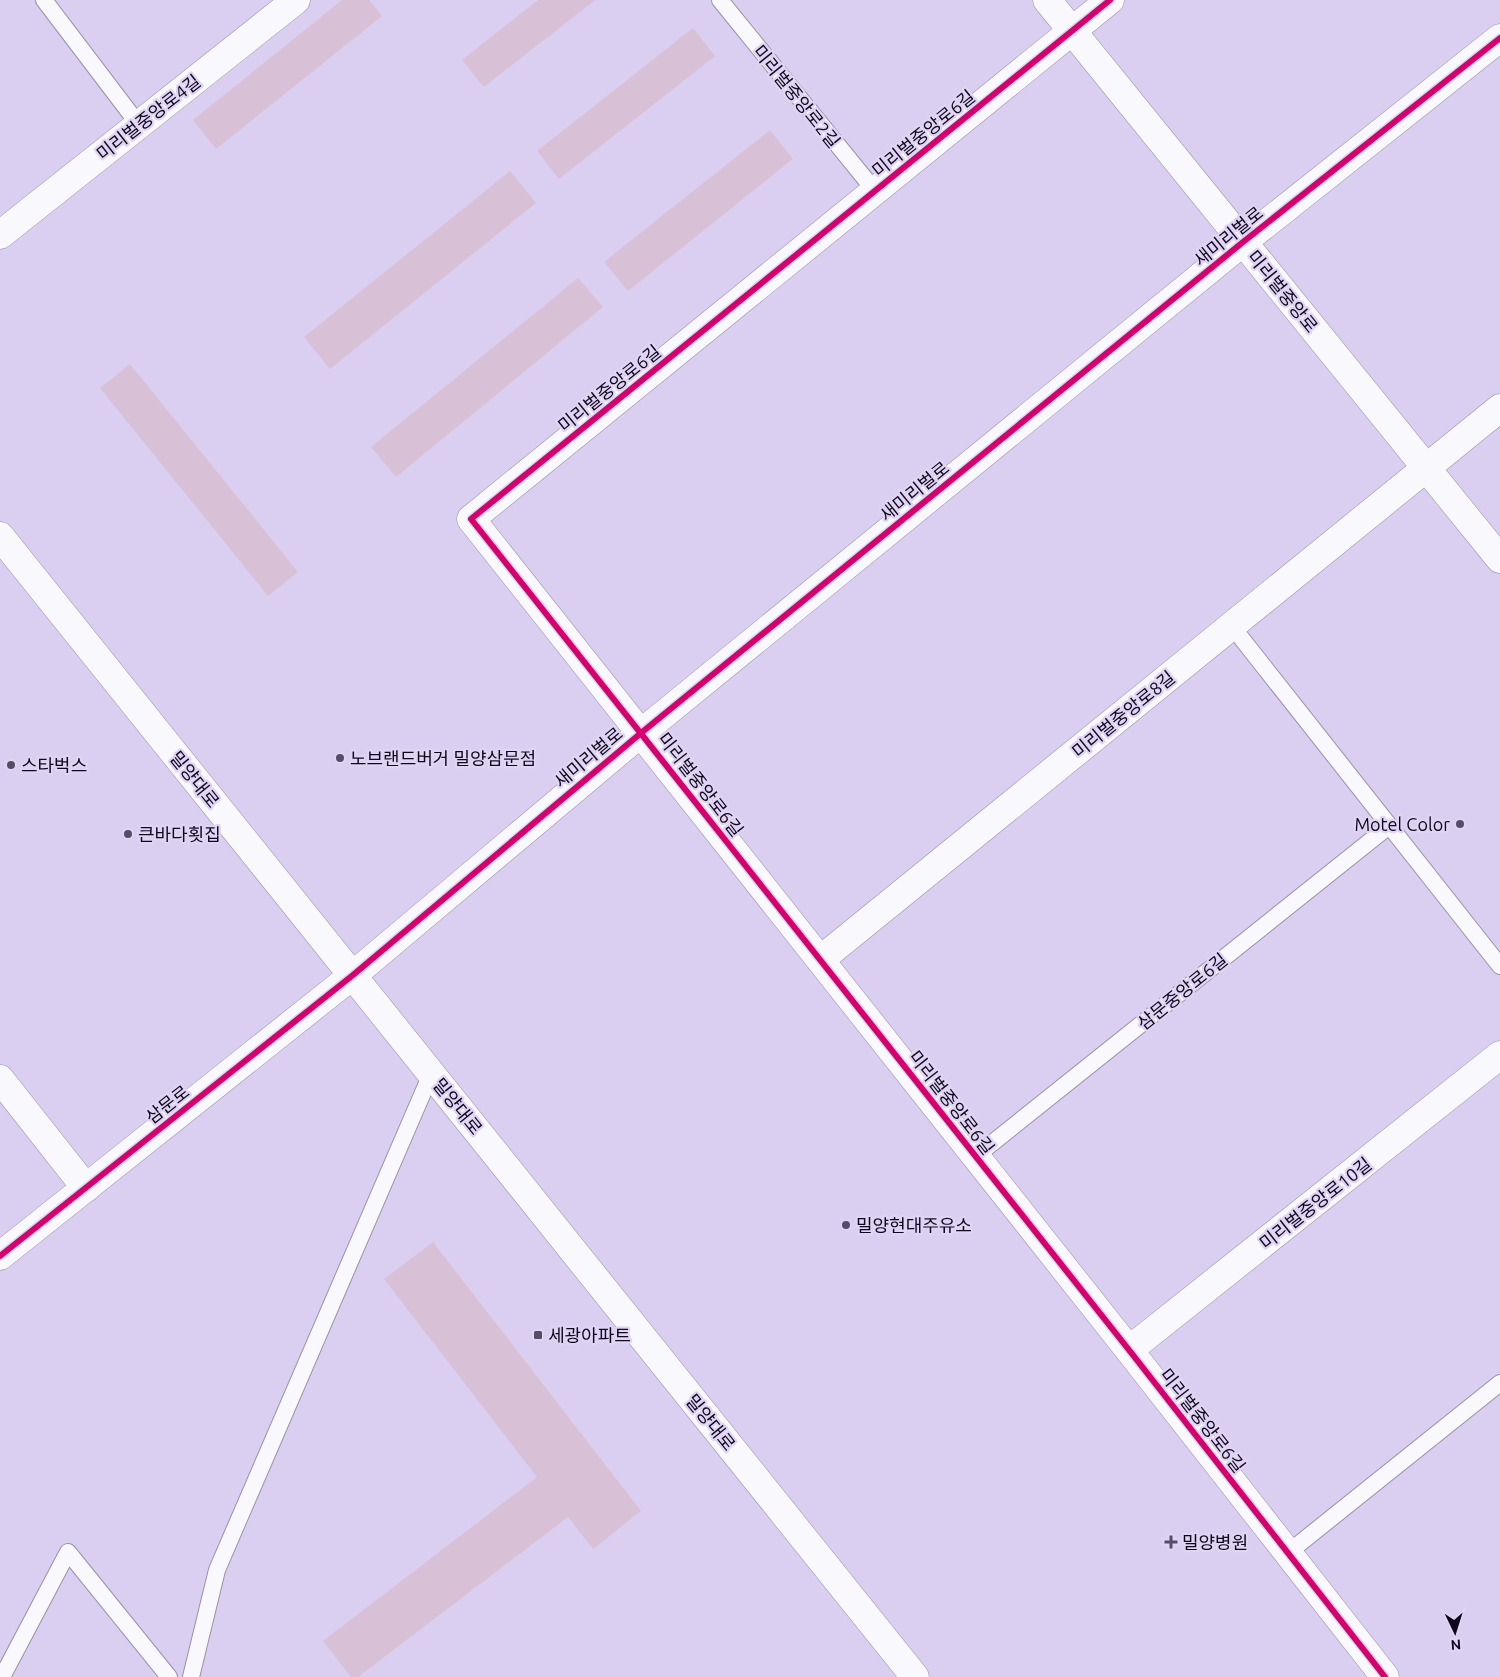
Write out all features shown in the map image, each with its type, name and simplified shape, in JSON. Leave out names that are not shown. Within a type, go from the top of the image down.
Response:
[{"type":"street","name":"미리벌중앙로4길","points":[[0,234],[296,0]]},
{"type":"street","name":"미리벌중앙로","points":[[1047,0],[1500,559]]},
{"type":"street","name":"미리벌중앙로6길","points":[[1110,0],[471,519],[1289,1552],[1385,1677]]},
{"type":"street","name":"새미리벌로","points":[[353,976],[641,733],[1243,242],[1500,38]]},
{"type":"street","name":"미리벌중앙로8길","points":[[820,960],[1500,408]]},
{"type":"street","name":"밀양대로","points":[[0,536],[915,1677]]},
{"type":"street","name":"삼문로","points":[[0,1256],[353,976]]},
{"type":"street","name":"미리벌중앙로10길","points":[[1129,1350],[1500,1055]]},
{"type":"street","points":[[0,1079],[86,1188]]},
{"type":"lane","points":[[44,0],[139,125]]},
{"type":"lane","name":"미리벌중앙로2길","points":[[720,0],[875,191]]},
{"type":"lane","points":[[1231,626],[1500,966]]},
{"type":"lane","name":"삼문중앙로6길","points":[[976,1156],[1389,826]]},
{"type":"lane","points":[[191,1677],[217,1570],[432,1074]]},
{"type":"lane","points":[[1289,1552],[1500,1383]]},
{"type":"lane","points":[[2,1677],[68,1552],[169,1677]]},
{"type":"building","points":[[342,0],[369,0],[382,16],[216,149],[193,120]]},
{"type":"building","points":[[538,0],[595,0],[484,87],[462,60]]},
{"type":"building","points":[[693,28],[715,56],[559,179],[537,151]]},
{"type":"building","points":[[770,130],[793,159],[628,291],[604,262]]},
{"type":"building","points":[[510,171],[536,203],[330,369],[304,337]]},
{"type":"building","points":[[578,278],[603,307],[396,477],[371,447]]},
{"type":"building","points":[[130,364],[298,572],[268,596],[100,388]]},
{"type":"building","points":[[433,1242],[641,1511],[593,1549],[568,1517],[358,1677],[351,1677],[323,1641],[537,1477],[384,1279]]},
{"type":"cycle path","points":[[1110,0],[471,519],[1129,1350],[1385,1677]]},
{"type":"cycle path","points":[[0,1256],[353,975],[641,733],[1243,242],[1500,38]]},
{"type":"place","name":"노브랜드버거 밀양삼문점","points":[[340,758]]},
{"type":"place","name":"스타벅스","points":[[11,765]]},
{"type":"place","name":"Motel Color","points":[[1460,824]]},
{"type":"place","name":"큰바다횟집","points":[[128,834]]},
{"type":"place","name":"밀양현대주유소","points":[[846,1225]]},
{"type":"place","name":"세광아파트","points":[[538,1335]]},
{"type":"place","name":"밀양병원","points":[[1171,1542]]}]
